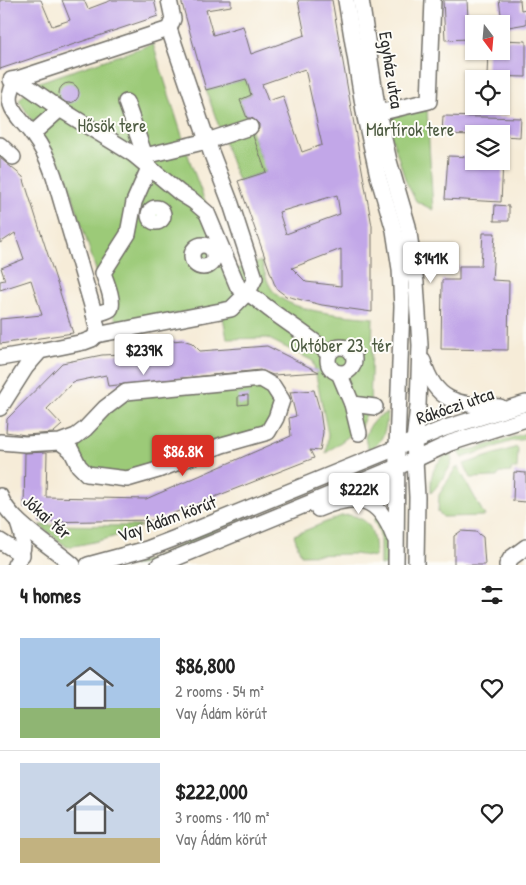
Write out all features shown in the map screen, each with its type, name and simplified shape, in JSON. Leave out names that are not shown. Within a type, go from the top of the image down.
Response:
[{"type":"street","points":[[0,359],[84,342],[96,335],[231,309],[248,292],[255,278],[235,203],[207,141],[169,29],[173,18],[169,0]]},
{"type":"street","name":"Egyház utca","points":[[346,0],[365,117],[378,176],[394,230],[400,268],[402,306],[397,447],[396,565]]},
{"type":"street","name":"Egyház utca","points":[[361,0],[378,113],[410,242],[416,283],[420,345],[418,406],[414,440],[417,497],[416,565]]},
{"type":"street","points":[[378,113],[429,101],[433,0]]},
{"type":"street","points":[[7,79],[169,29]]},
{"type":"street","points":[[7,79],[142,159],[180,193],[193,201],[207,214],[217,251],[238,287],[248,292],[272,312],[299,328],[330,354]]},
{"type":"street","points":[[7,79],[9,85],[3,97],[3,111],[32,134],[48,160],[94,314],[97,328],[96,335]]},
{"type":"street","points":[[94,314],[112,307],[103,273],[128,234],[142,159],[126,102]]},
{"type":"street","points":[[32,134],[60,109]]},
{"type":"street","points":[[142,159],[250,127]]},
{"type":"street","points":[[0,146],[13,157]]},
{"type":"street","points":[[134,202],[155,212],[180,193]]},
{"type":"street","points":[[420,345],[429,379],[443,396],[464,404],[508,407]]},
{"type":"street","points":[[339,373],[348,372],[353,365],[354,356],[348,349],[340,347],[330,354],[328,358],[329,366],[339,373],[352,404],[359,433]]},
{"type":"street","points":[[0,408],[26,367],[40,351]]},
{"type":"street","points":[[0,359],[7,362],[14,373],[16,383]]},
{"type":"street","points":[[0,442],[25,444],[60,442],[76,436],[105,408],[126,392],[261,380],[273,386],[282,400],[276,418],[268,432],[222,445],[158,470],[127,479],[88,474],[79,466],[71,450],[60,442]]},
{"type":"street","name":"Rákóczi utca","points":[[397,447],[445,428],[526,403]]},
{"type":"street","points":[[352,404],[375,407]]},
{"type":"street","name":"Rákóczi utca","points":[[414,460],[450,443],[526,419]]},
{"type":"street","points":[[500,427],[516,431],[526,428]]},
{"type":"street","name":"Vay Ádám körút","points":[[88,565],[147,549],[397,447]]},
{"type":"street","points":[[159,565],[414,460]]},
{"type":"street","name":"Jókai tér","points":[[0,496],[2,502],[17,520],[73,565]]},
{"type":"street","points":[[235,534],[267,531],[326,506],[346,500],[361,500],[375,507],[388,523],[396,543]]},
{"type":"street","points":[[0,541],[18,560],[24,546],[17,520]]},
{"type":"street","points":[[507,565],[511,558],[526,547]]},
{"type":"street","points":[[122,565],[135,561],[147,549]]},
{"type":"green space","name":"Hősök tere","points":[[153,44],[191,164],[231,271],[261,261],[270,286],[283,300],[321,312],[373,318],[370,406],[360,428],[326,453],[328,434],[313,361],[267,338],[227,339],[221,306],[119,324],[107,305],[65,172],[19,100],[33,84]]},
{"type":"green space","points":[[246,79],[251,95],[240,100],[261,158],[277,168],[238,181],[206,90]]},
{"type":"green space","name":"Mártírok tere","points":[[427,110],[433,210],[416,201],[406,182],[390,131],[391,122],[395,116]]},
{"type":"green space","points":[[260,382],[280,401],[266,429],[126,477],[89,472],[73,450],[78,438],[127,395]]},
{"type":"green space","points":[[388,413],[381,438],[370,449],[367,447],[365,437],[369,429],[379,416]]},
{"type":"green space","points":[[526,433],[526,439],[513,441],[462,458],[458,450],[474,449]]},
{"type":"green space","points":[[517,447],[517,469],[511,469],[511,472],[500,473],[497,477],[471,478],[464,464]]},
{"type":"green space","points":[[449,453],[452,460],[451,464],[431,493],[431,480],[434,470]]},
{"type":"green space","points":[[458,467],[485,516],[443,517],[438,512],[439,495]]},
{"type":"green space","points":[[365,468],[222,528],[160,559],[132,565],[157,557],[201,534]]},
{"type":"green space","points":[[349,515],[363,520],[368,525],[373,536],[375,557],[354,554],[301,555],[294,535],[341,516]]},
{"type":"green space","points":[[377,517],[388,534],[390,551],[387,565],[380,565],[380,534],[374,520]]},
{"type":"green space","points":[[39,525],[142,526],[105,539],[67,547]]},
{"type":"building","points":[[0,0],[41,0],[52,26],[70,20],[62,0],[84,0],[88,9],[112,0],[154,0],[158,16],[0,69]]},
{"type":"building","points":[[181,0],[231,0],[231,6],[206,10],[213,35],[243,26],[251,54],[305,35],[298,0],[332,0],[372,226],[372,312],[322,305],[286,296],[278,290],[238,181],[266,172],[253,136],[259,129],[259,124],[252,118],[247,118],[240,100],[251,95],[246,79],[206,90]],"holes":[[[305,69],[322,145],[302,152],[283,96],[268,101],[262,84]],[[337,195],[340,214],[286,234],[279,212]],[[341,249],[341,286],[306,282],[292,268]]]},
{"type":"building","points":[[443,0],[467,0],[468,15],[465,15],[465,39],[445,40]]},
{"type":"building","points":[[499,0],[520,0],[521,10],[526,9],[526,24],[510,27],[510,15],[501,15]]},
{"type":"building","points":[[510,40],[526,41],[526,77],[510,77],[510,70],[487,70],[488,60],[510,60]]},
{"type":"building","points":[[69,83],[76,86],[79,93],[76,100],[69,103],[62,100],[59,93],[62,86]]},
{"type":"building","points":[[443,116],[521,118],[520,137],[510,136],[510,125],[465,125],[465,135],[442,134]]},
{"type":"building","points":[[448,156],[465,157],[465,170],[503,170],[501,202],[445,199]]},
{"type":"building","points":[[0,158],[23,177],[73,333],[0,344],[0,319],[42,315],[31,280],[0,290],[0,281],[5,280],[1,268],[24,259],[15,233],[0,243]]},
{"type":"building","points":[[495,205],[509,206],[509,221],[494,221]]},
{"type":"building","points":[[483,233],[495,233],[492,280],[509,281],[508,350],[441,349],[442,280],[459,280],[459,266],[481,266]]},
{"type":"building","points":[[183,340],[192,343],[200,351],[267,346],[319,372],[273,375],[260,370],[108,386],[106,375],[73,382],[47,409],[62,425],[53,433],[25,435],[6,432],[7,419],[62,363],[102,355],[162,352],[165,346],[172,341]]},
{"type":"building","points":[[314,390],[323,432],[320,451],[310,450],[314,458],[156,520],[39,522],[39,509],[24,508],[25,453],[47,452],[46,497],[146,499],[291,436],[289,418],[296,416],[290,392]]},
{"type":"building","points":[[248,395],[248,404],[238,405],[238,396]]},
{"type":"building","points":[[514,472],[526,473],[526,502],[513,501]]},
{"type":"building","points":[[461,531],[476,532],[483,537],[485,565],[454,565],[454,536]]},
{"type":"park label","name":"Október 23. tér","points":[[341,346]]}]
